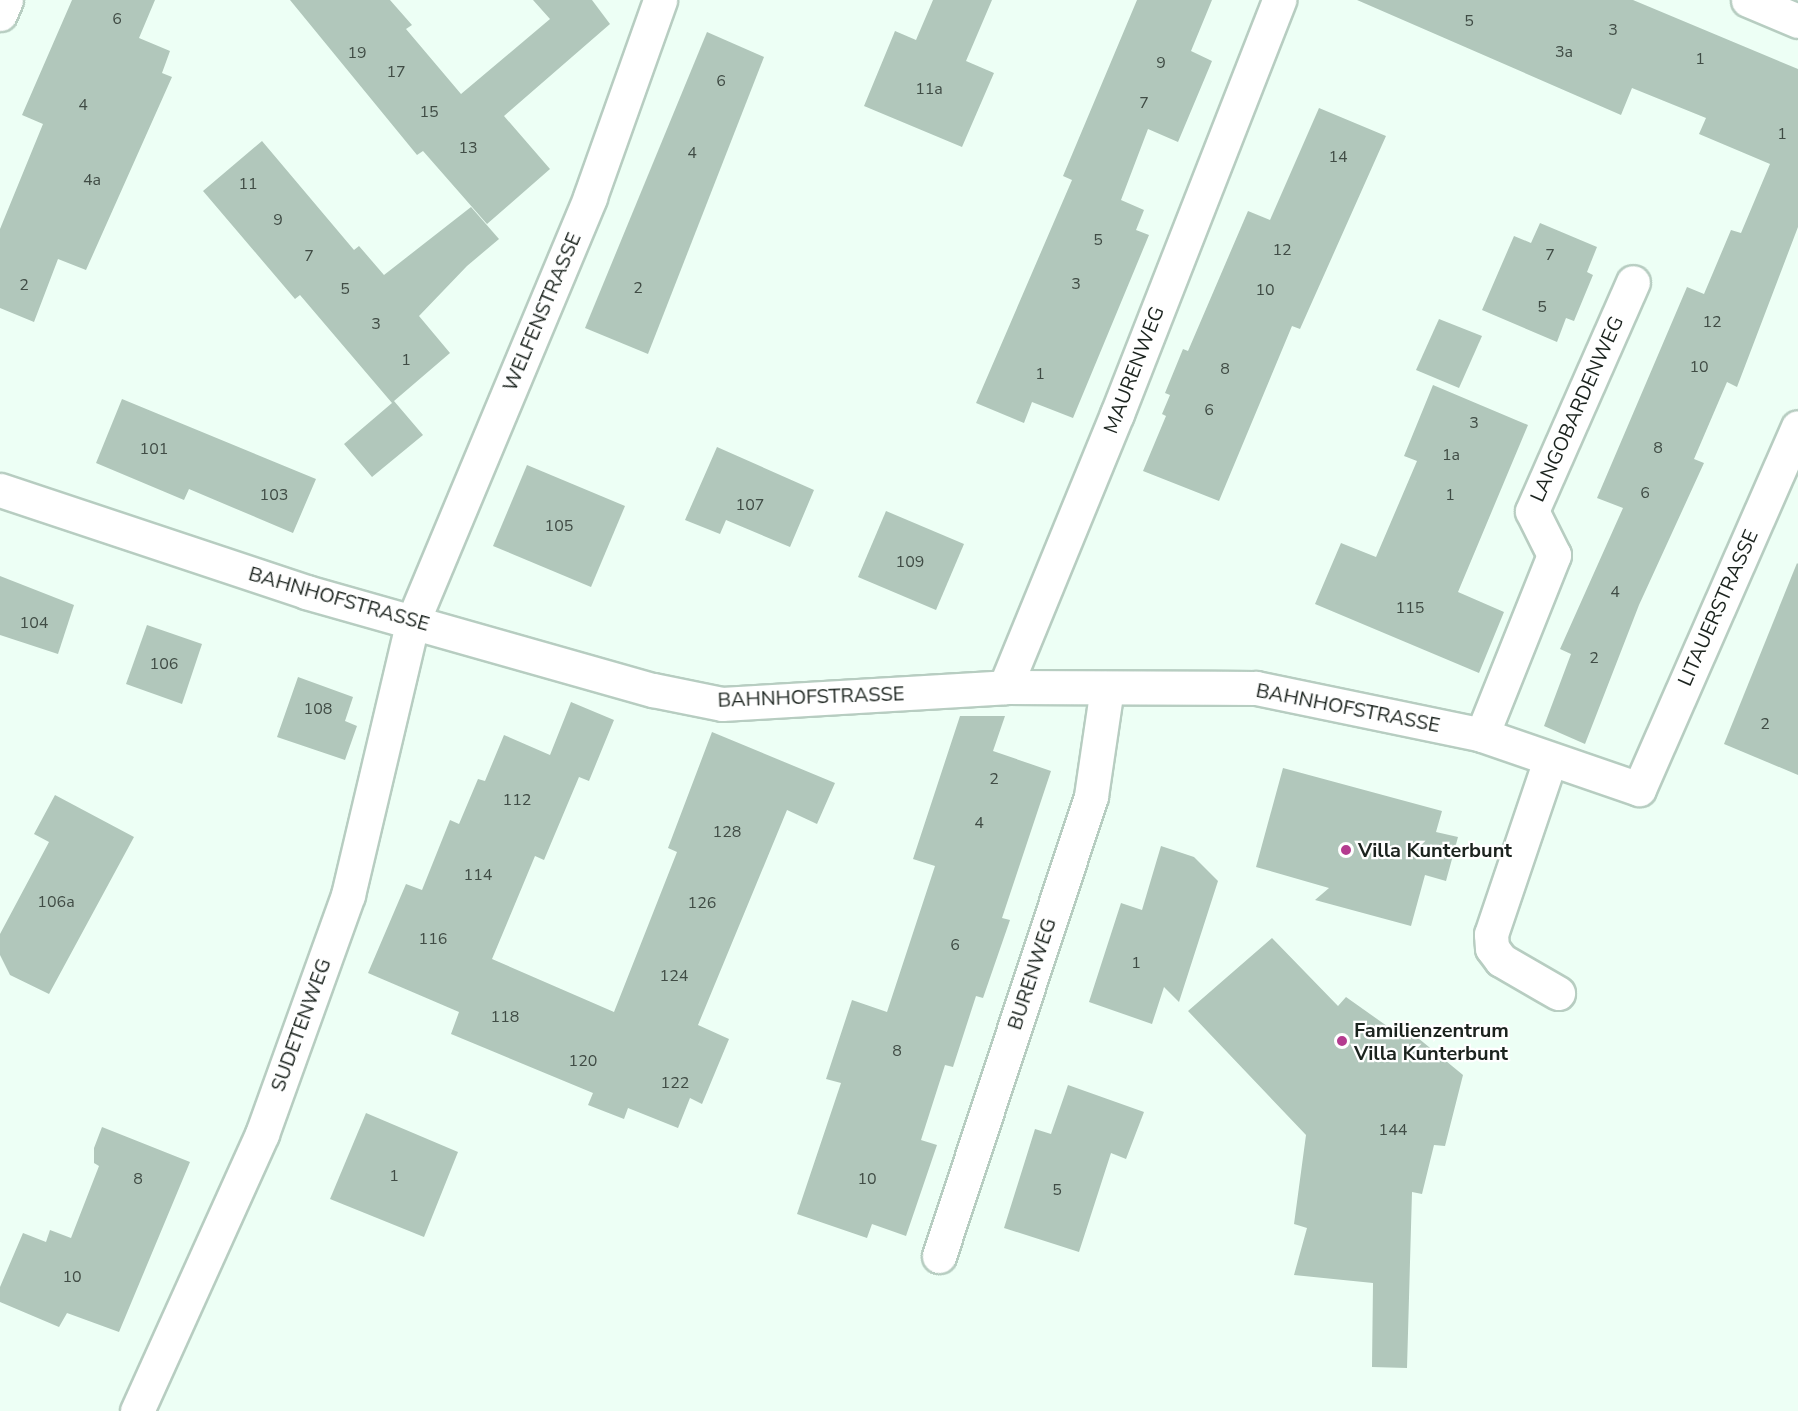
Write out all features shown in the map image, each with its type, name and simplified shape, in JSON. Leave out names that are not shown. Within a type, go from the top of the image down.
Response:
[{"type":"street","points":[[0,14],[6,0]]},
{"type":"street","name":"WELFENSTRASSE","points":[[412,621],[590,197],[660,0]]},
{"type":"street","name":"MAURENWEG","points":[[1005,687],[1117,414],[1279,0]]},
{"type":"street","points":[[1748,0],[1798,21]]},
{"type":"street","name":"LANGOBARDENWEG","points":[[1482,735],[1554,555],[1532,511],[1633,282]]},
{"type":"street","name":"LITAUERSTRASSE","points":[[1639,789],[1798,427]]},
{"type":"street","name":"BAHNHOFSTRASSE","points":[[0,490],[306,592],[653,690],[722,704],[1005,687],[1256,688],[1482,735],[1639,789]]},
{"type":"street","name":"SUDETENWEG","points":[[137,1411],[262,1134],[348,895],[412,621]]},
{"type":"street","name":"BURENWEG","points":[[939,1256],[1091,796],[1107,688]]},
{"type":"street","points":[[1550,760],[1491,934],[1492,948],[1501,960],[1558,993]]},
{"type":"building","points":[[72,0],[155,0],[139,38],[170,51],[162,73],[172,77],[86,270],[58,259],[34,322],[0,308],[0,229],[43,124],[22,115]]},
{"type":"building","points":[[290,0],[390,0],[412,25],[406,29],[461,94],[550,19],[533,0],[592,0],[610,24],[504,116],[550,169],[487,224],[423,151],[417,155]]},
{"type":"building","points":[[933,0],[992,0],[966,61],[994,73],[962,147],[864,106],[895,31],[916,40]]},
{"type":"building","points":[[1137,0],[1212,0],[1191,51],[1212,61],[1178,142],[1148,129],[1121,200],[1144,210],[1136,230],[1149,235],[1073,418],[1032,402],[1024,423],[976,403],[1072,180],[1063,176]]},
{"type":"building","points":[[1357,0],[1633,0],[1798,69],[1798,227],[1737,387],[1727,382],[1694,459],[1704,463],[1639,605],[1585,744],[1544,726],[1571,654],[1560,649],[1623,508],[1597,498],[1687,287],[1704,294],[1731,230],[1741,233],[1770,164],[1699,134],[1706,118],[1632,88],[1621,115]]},
{"type":"building","points":[[707,32],[764,57],[648,354],[585,328]]},
{"type":"building","points":[[1319,108],[1386,136],[1300,329],[1292,326],[1219,501],[1143,471],[1166,416],[1162,414],[1170,395],[1165,393],[1183,349],[1188,351],[1248,211],[1270,220]]},
{"type":"building","points":[[262,141],[354,250],[359,246],[384,275],[471,207],[499,239],[467,266],[419,316],[450,353],[394,401],[423,435],[372,477],[344,444],[392,403],[300,295],[295,299],[203,191]]},
{"type":"building","points":[[1540,223],[1597,247],[1587,272],[1593,275],[1574,321],[1566,318],[1557,342],[1482,310],[1514,236],[1531,243]]},
{"type":"building","points":[[1439,319],[1482,336],[1459,388],[1416,370]]},
{"type":"building","points":[[1433,385],[1528,425],[1458,592],[1504,612],[1479,673],[1315,604],[1341,543],[1376,557],[1417,461],[1404,456]]},
{"type":"building","points":[[122,399],[316,479],[293,533],[189,489],[184,500],[96,463]]},
{"type":"building","points":[[717,447],[814,490],[790,547],[726,520],[720,534],[685,520]]},
{"type":"building","points":[[527,465],[625,506],[591,587],[493,546]]},
{"type":"building","points":[[886,511],[964,544],[936,610],[858,577]]},
{"type":"building","points":[[1798,564],[1798,775],[1724,744]]},
{"type":"building","points":[[0,576],[74,605],[58,654],[0,635]]},
{"type":"building","points":[[147,625],[202,644],[182,704],[126,684]]},
{"type":"building","points":[[298,677],[353,697],[345,721],[357,726],[345,760],[277,737]]},
{"type":"building","points":[[571,702],[614,720],[589,781],[579,777],[544,860],[535,856],[492,959],[614,1012],[677,852],[668,848],[712,732],[835,783],[817,824],[787,810],[698,1025],[729,1039],[702,1104],[690,1098],[678,1128],[628,1108],[624,1119],[588,1105],[593,1093],[451,1034],[459,1012],[368,973],[406,884],[422,890],[450,820],[459,824],[478,779],[485,781],[504,735],[550,755]]},
{"type":"building","points":[[960,716],[1005,716],[993,751],[1051,771],[1002,918],[1010,920],[983,998],[976,996],[953,1067],[945,1065],[921,1140],[937,1145],[906,1236],[872,1224],[867,1238],[797,1214],[841,1083],[826,1079],[852,1000],[887,1012],[935,866],[913,859]]},
{"type":"building","name":"Villa Kunterbunt","points":[[1283,768],[1442,811],[1436,832],[1458,837],[1446,881],[1425,875],[1411,926],[1315,900],[1329,888],[1256,867]]},
{"type":"building","points":[[55,795],[134,837],[49,994],[10,975],[0,955],[0,934],[49,842],[34,834]]},
{"type":"building","points":[[1161,846],[1194,857],[1218,881],[1179,1002],[1164,987],[1152,1024],[1089,1002],[1121,903],[1142,910]]},
{"type":"building","points":[[1272,938],[1338,1006],[1346,997],[1394,1031],[1401,1024],[1463,1075],[1445,1146],[1434,1145],[1422,1194],[1412,1192],[1407,1368],[1372,1367],[1373,1283],[1294,1275],[1307,1228],[1294,1224],[1306,1135],[1188,1011]]},
{"type":"building","points":[[1068,1085],[1144,1112],[1126,1159],[1111,1153],[1079,1252],[1004,1228],[1035,1129],[1051,1134]]},
{"type":"building","points":[[366,1113],[458,1152],[424,1237],[330,1199]]},
{"type":"building","points":[[102,1127],[190,1162],[119,1332],[67,1313],[59,1327],[0,1302],[0,1287],[23,1233],[46,1242],[50,1230],[71,1238],[99,1166],[94,1163],[94,1148]]},
{"type":"place","name":"Villa Kunterbunt","points":[[1346,850]]},
{"type":"place","name":"Familienzentrum Villa Kunterbunt","points":[[1342,1041]]}]
